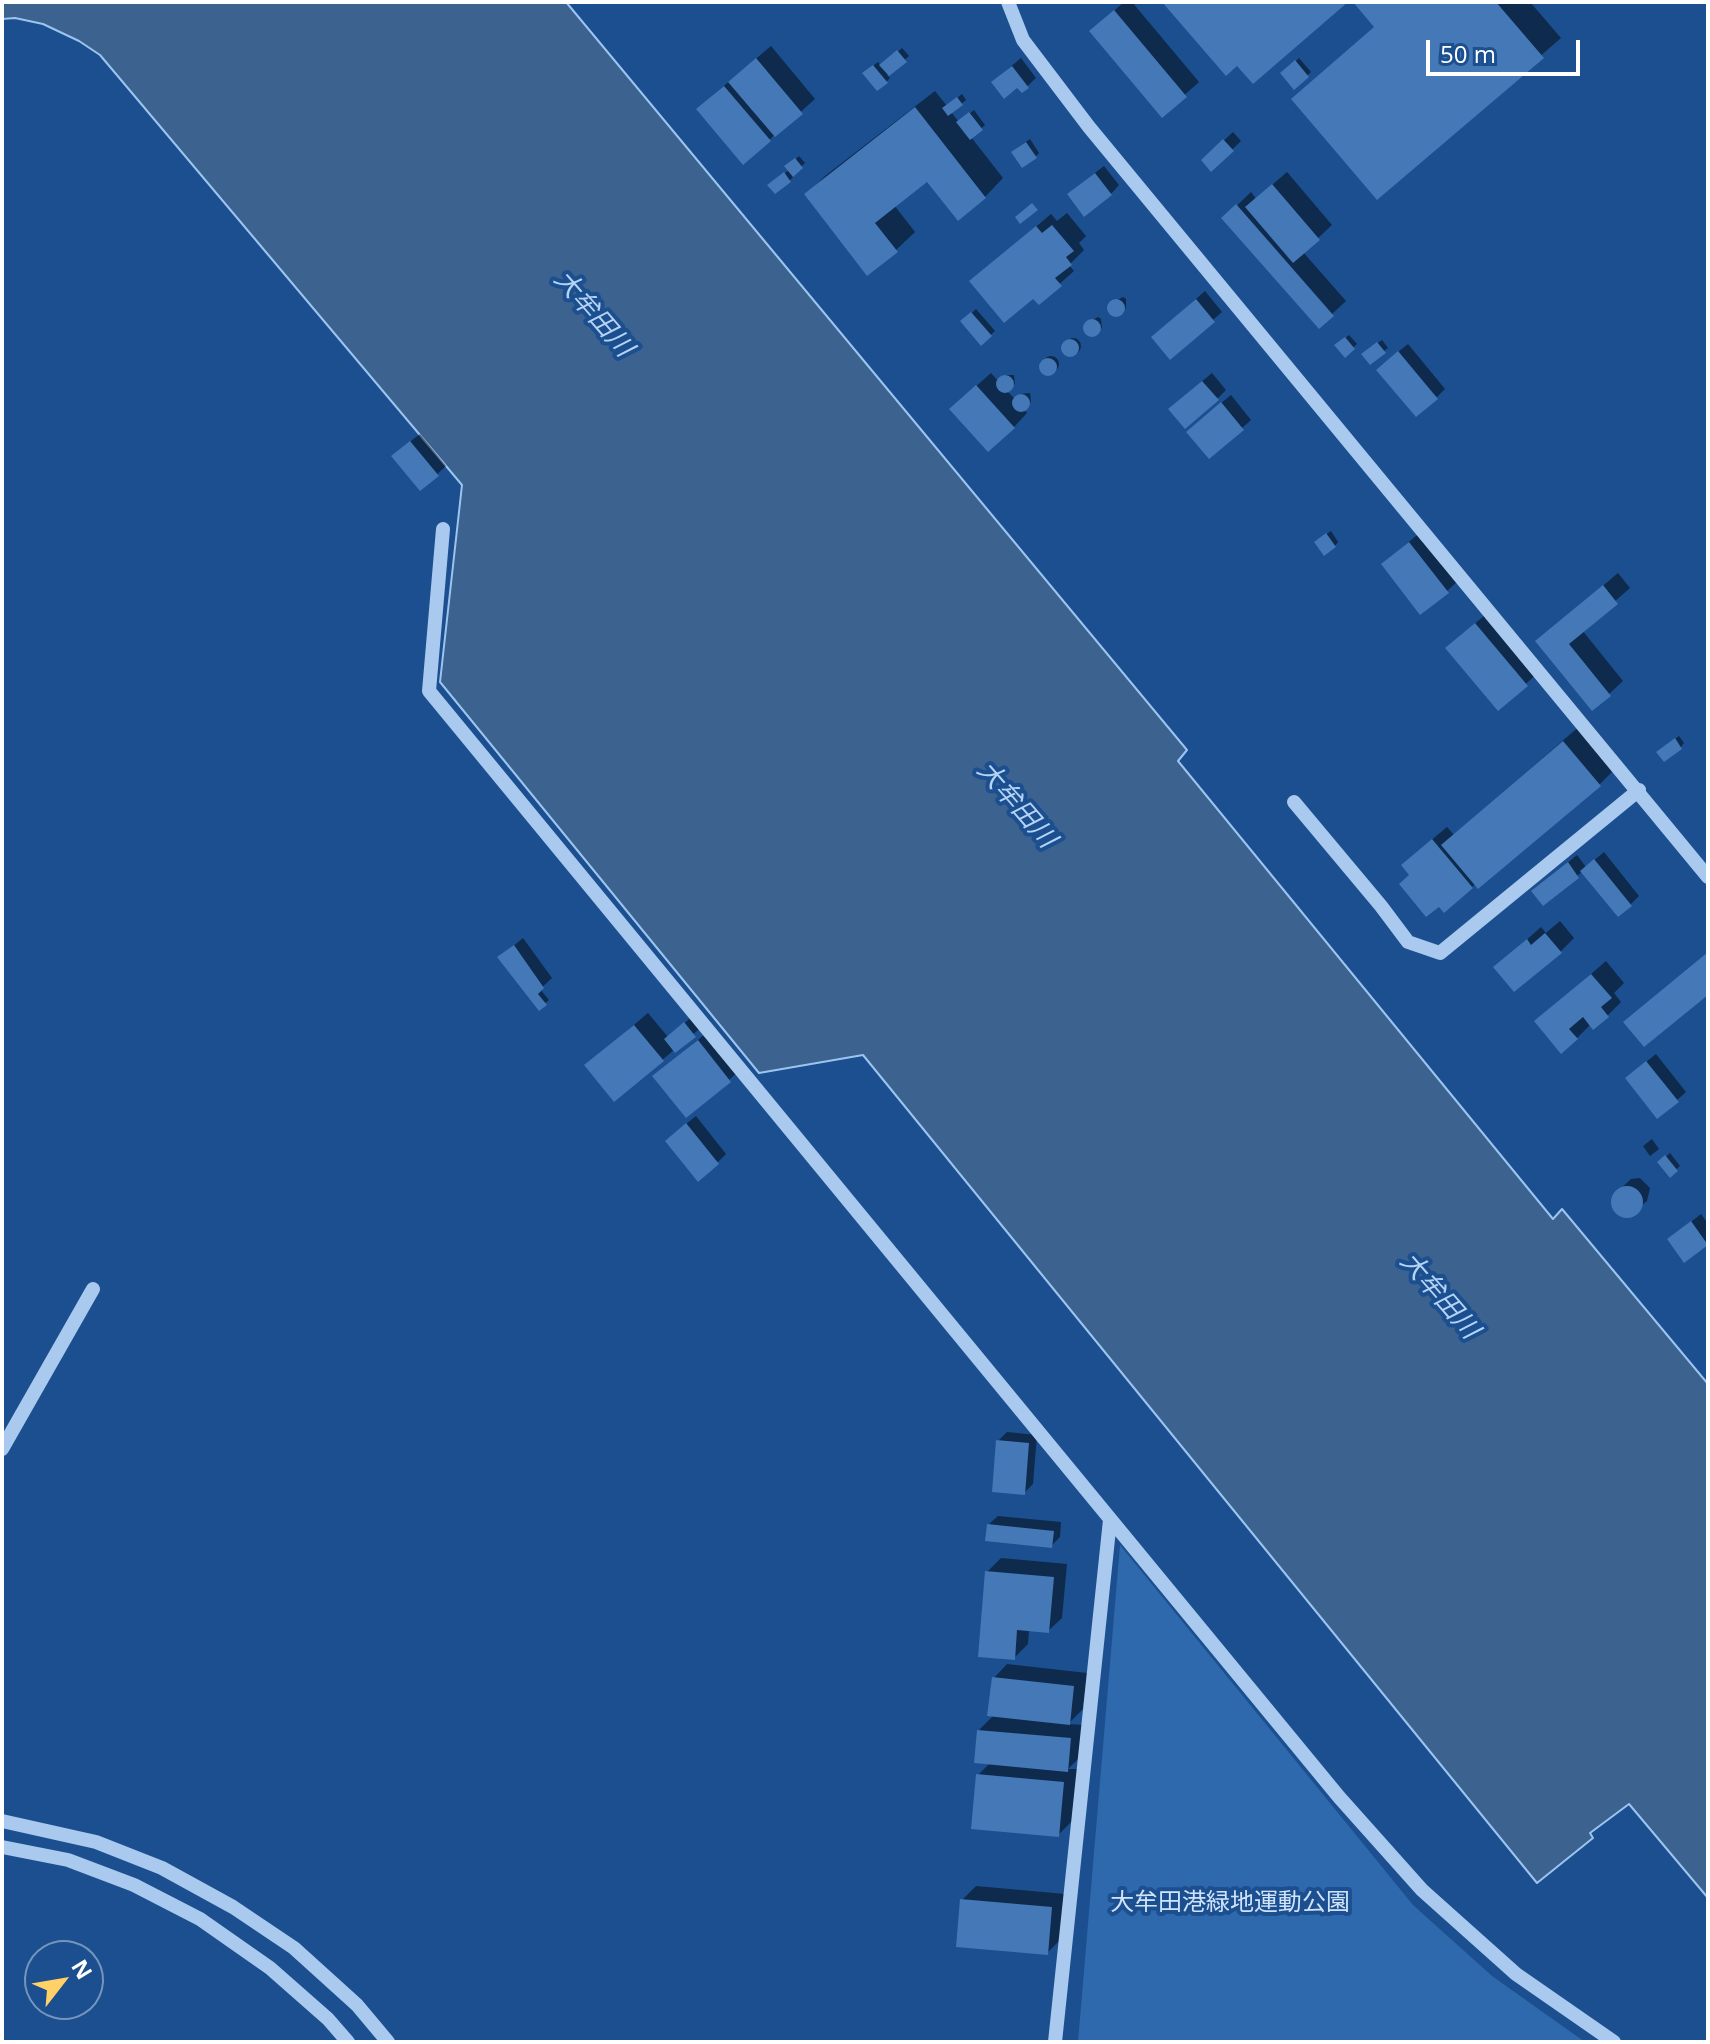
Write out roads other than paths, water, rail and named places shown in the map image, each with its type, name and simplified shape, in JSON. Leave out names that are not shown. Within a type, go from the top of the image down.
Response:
[{"type":"street","points":[[1008,2],[1023,40],[1089,127],[1708,877]]},
{"type":"street","points":[[443,529],[429,691],[1339,1797],[1422,1890],[1516,1974],[1614,2042]]},
{"type":"street","points":[[1294,802],[1408,942],[1440,953],[1639,790]]},
{"type":"street","points":[[2,1449],[93,1289]]},
{"type":"street","points":[[1055,2042],[1110,1520]]},
{"type":"street","points":[[2,1821],[96,1842],[162,1868],[233,1907],[294,1948],[357,2005],[388,2042]]},
{"type":"street","points":[[2,1847],[68,1860],[134,1885],[200,1919],[270,1968],[328,2019],[348,2042]]},
{"type":"water","name":"大牟田川","points":[[2,2],[566,2],[1187,750],[1178,761],[1553,1219],[1562,1209],[1708,1384],[1708,1898],[1629,1804],[1590,1833],[1593,1838],[1537,1883],[863,1055],[759,1073],[440,682],[462,485],[100,55],[43,24],[15,18],[2,19]]},
{"type":"park label","name":"大牟田港緑地運動公園","points":[[1230,1903]]}]
